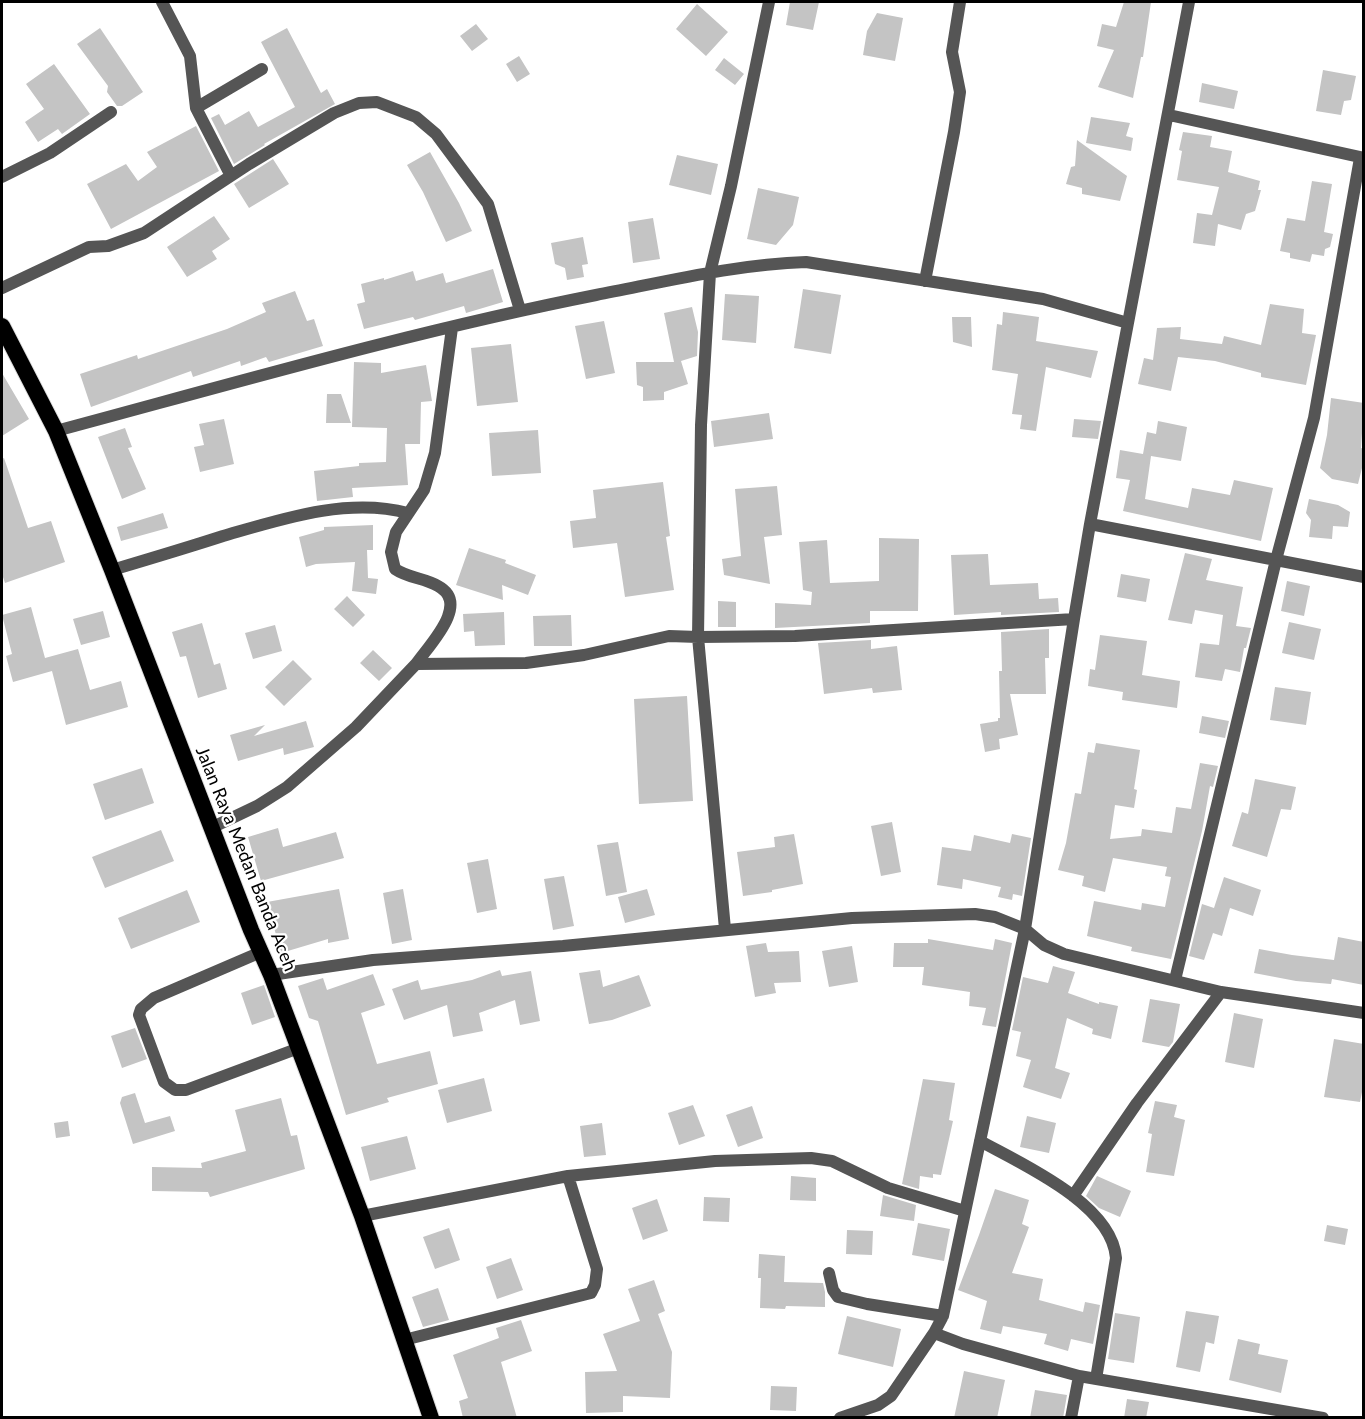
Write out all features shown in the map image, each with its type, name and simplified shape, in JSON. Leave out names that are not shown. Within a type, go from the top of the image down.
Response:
[{"type":"highway","name":"Jalan Raya Medan Banda Aceh","points":[[2,326],[56,431],[211,828],[272,975],[362,1216],[430,1418]]},
{"type":"street","points":[[162,2],[190,56],[196,108],[231,176]]},
{"type":"street","points":[[725,929],[698,637],[701,425],[710,273],[731,186],[769,2]]},
{"type":"street","points":[[925,281],[960,93],[952,52],[960,2]]},
{"type":"street","points":[[840,1418],[878,1405],[891,1396],[938,1335],[943,1317],[1025,929],[1090,524],[1189,2]]},
{"type":"street","points":[[196,108],[262,69]]},
{"type":"street","points":[[2,288],[89,247],[108,246],[144,233],[334,113],[359,103],[377,102],[416,117],[436,134],[488,204],[519,310]]},
{"type":"street","points":[[2,177],[50,153],[111,112]]},
{"type":"street","points":[[1169,115],[1362,158],[1314,418],[1276,560],[1179,981]]},
{"type":"street","points":[[56,431],[248,380],[298,364],[519,310],[710,273],[779,263],[806,262],[1043,299],[1128,323]]},
{"type":"street","points":[[211,828],[257,806],[287,787],[356,727],[416,664],[450,616],[452,606],[448,595],[439,586],[405,575],[395,569],[390,552],[396,532],[424,490],[435,453],[452,328]]},
{"type":"street","points":[[112,570],[293,515],[382,507],[408,513]]},
{"type":"street","points":[[1090,524],[1364,577]]},
{"type":"street","points":[[416,664],[526,663],[584,655],[669,636],[850,633],[1074,619]]},
{"type":"street","points":[[272,975],[373,960],[563,946],[725,929],[852,918],[975,914],[995,917],[1025,929],[1044,945],[1064,954],[1215,990],[1364,1013]]},
{"type":"street","points":[[261,952],[154,998],[141,1009],[139,1015],[164,1082],[175,1090],[186,1090],[299,1048]]},
{"type":"street","points":[[1073,1196],[1215,990]]},
{"type":"street","points":[[980,1140],[1057,1184],[1073,1196],[1089,1209],[1113,1241],[1115,1249],[1110,1298],[1095,1379]]},
{"type":"street","points":[[362,1216],[568,1176],[715,1161],[811,1158],[832,1161],[888,1188],[965,1211]]},
{"type":"street","points":[[404,1340],[591,1293],[595,1285],[597,1269],[568,1176]]},
{"type":"street","points":[[829,1273],[833,1290],[838,1297],[943,1317]]},
{"type":"street","points":[[938,1335],[1079,1376],[1323,1418]]},
{"type":"street","points":[[1071,1418],[1079,1376]]},
{"type":"building","points":[[790,2],[819,2],[813,30],[786,25]]},
{"type":"building","points":[[1124,2],[1151,2],[1143,57],[1141,57],[1133,98],[1098,87],[1114,50],[1097,46],[1102,24],[1116,27]]},
{"type":"building","points":[[697,4],[728,32],[706,56],[676,29]]},
{"type":"building","points":[[877,13],[903,18],[895,61],[863,55],[867,31]]},
{"type":"building","points":[[476,24],[488,39],[472,51],[460,36]]},
{"type":"building","points":[[100,28],[143,92],[122,106],[117,106],[107,92],[108,86],[77,44]]},
{"type":"building","points":[[287,28],[321,93],[327,89],[335,104],[264,144],[234,164],[211,118],[219,114],[225,125],[249,111],[258,127],[295,107],[261,42]]},
{"type":"building","points":[[519,56],[530,74],[517,82],[506,64]]},
{"type":"building","points":[[724,58],[744,74],[735,85],[715,70]]},
{"type":"building","points":[[54,64],[90,114],[62,134],[58,129],[38,142],[25,122],[44,109],[26,84]]},
{"type":"building","points":[[1323,70],[1356,76],[1351,100],[1344,101],[1341,115],[1316,111]]},
{"type":"building","points":[[1202,83],[1238,91],[1234,109],[1199,102]]},
{"type":"building","points":[[1091,117],[1130,123],[1126,136],[1133,138],[1131,151],[1086,143]]},
{"type":"building","points":[[196,126],[219,171],[111,229],[87,184],[126,164],[138,181],[157,167],[147,152]]},
{"type":"building","points":[[1183,132],[1212,136],[1210,147],[1232,151],[1228,172],[1260,181],[1258,190],[1261,190],[1255,211],[1246,214],[1241,230],[1218,224],[1215,246],[1193,243],[1197,213],[1212,215],[1219,187],[1177,180]]},
{"type":"building","points":[[1077,140],[1127,176],[1120,201],[1082,194],[1082,188],[1066,184],[1071,167],[1075,166]]},
{"type":"building","points":[[430,152],[472,231],[446,242],[423,192],[407,165]]},
{"type":"building","points":[[677,155],[718,164],[711,195],[669,185]]},
{"type":"building","points":[[273,159],[289,184],[249,208],[234,184]]},
{"type":"building","points":[[1312,181],[1332,184],[1324,232],[1333,234],[1330,247],[1325,249],[1324,256],[1312,254],[1310,262],[1290,258],[1290,253],[1280,251],[1287,218],[1305,221]]},
{"type":"building","points":[[758,188],[799,197],[793,225],[776,245],[747,239]]},
{"type":"building","points":[[214,216],[230,239],[212,251],[217,259],[187,277],[167,247]]},
{"type":"building","points":[[653,218],[660,259],[633,263],[628,222]]},
{"type":"building","points":[[583,237],[588,264],[582,265],[584,277],[567,280],[565,268],[555,264],[551,243]]},
{"type":"building","points":[[493,269],[503,302],[466,313],[464,306],[415,320],[413,317],[364,329],[357,304],[365,302],[361,284],[413,271],[416,281],[443,273],[446,283]]},
{"type":"building","points":[[803,289],[841,295],[831,354],[794,348]]},
{"type":"building","points":[[295,291],[307,321],[314,319],[323,346],[269,362],[266,357],[241,366],[240,361],[193,377],[191,371],[91,407],[80,374],[137,355],[138,359],[227,329],[266,312],[262,303]]},
{"type":"building","points":[[725,294],[759,296],[756,343],[722,340]]},
{"type":"building","points":[[1270,304],[1304,309],[1302,333],[1316,335],[1306,385],[1261,377],[1261,373],[1215,361],[1178,357],[1171,391],[1138,384],[1144,358],[1153,360],[1157,328],[1181,327],[1180,339],[1222,344],[1224,336],[1261,345]]},
{"type":"building","points":[[692,307],[698,332],[697,356],[681,361],[688,384],[664,392],[664,400],[643,401],[643,387],[637,385],[636,362],[674,362],[664,313]]},
{"type":"building","points":[[1003,312],[1039,317],[1036,341],[1098,351],[1091,378],[1046,367],[1036,431],[1020,429],[1022,415],[1012,414],[1018,374],[992,370],[997,324],[1002,325]]},
{"type":"building","points":[[952,317],[971,317],[972,347],[953,342]]},
{"type":"building","points":[[604,321],[615,373],[586,379],[575,326]]},
{"type":"building","points":[[511,344],[518,402],[477,406],[471,348]]},
{"type":"building","points":[[354,362],[381,363],[381,373],[426,365],[432,401],[421,402],[420,444],[405,444],[408,485],[352,488],[353,497],[317,501],[314,471],[359,466],[359,463],[386,462],[387,428],[352,427]]},
{"type":"building","points":[[2,373],[29,419],[2,436]]},
{"type":"building","points":[[327,394],[341,394],[351,423],[326,423]]},
{"type":"building","points":[[1331,398],[1364,403],[1361,448],[1364,449],[1364,460],[1358,484],[1332,479],[1320,468]]},
{"type":"building","points":[[769,413],[773,439],[714,447],[711,421]]},
{"type":"building","points":[[224,419],[234,464],[200,472],[194,447],[204,445],[199,424]]},
{"type":"building","points":[[1074,419],[1101,421],[1098,439],[1072,437]]},
{"type":"building","points":[[1158,421],[1187,427],[1181,461],[1151,456],[1145,499],[1188,508],[1192,488],[1230,495],[1234,480],[1273,488],[1261,541],[1123,511],[1130,480],[1116,478],[1120,450],[1143,454],[1147,432],[1156,434]]},
{"type":"building","points":[[125,428],[132,447],[128,448],[146,489],[122,499],[98,437]]},
{"type":"building","points":[[538,430],[541,473],[492,476],[489,433]]},
{"type":"building","points":[[4,458],[28,528],[51,521],[65,562],[5,583],[2,574],[2,459]]},
{"type":"building","points":[[663,482],[670,536],[666,537],[674,590],[625,597],[617,543],[573,548],[570,521],[596,518],[593,490]]},
{"type":"building","points":[[777,486],[782,535],[764,537],[770,584],[724,575],[722,559],[741,556],[735,489]]},
{"type":"building","points":[[1309,499],[1338,505],[1350,512],[1348,527],[1333,526],[1332,539],[1309,537],[1311,520],[1306,513]]},
{"type":"building","points":[[163,513],[168,528],[121,541],[117,527]]},
{"type":"building","points":[[373,525],[373,550],[367,550],[368,578],[378,579],[376,594],[352,591],[355,562],[316,564],[306,567],[299,537],[324,530],[324,527]]},
{"type":"building","points":[[879,538],[919,539],[918,611],[870,611],[870,623],[775,628],[775,603],[811,605],[812,592],[803,590],[799,542],[827,540],[830,583],[879,581]]},
{"type":"building","points":[[469,548],[506,560],[505,563],[536,575],[528,595],[502,585],[503,600],[456,585]]},
{"type":"building","points":[[1185,553],[1212,559],[1206,580],[1243,587],[1236,626],[1251,628],[1246,648],[1244,648],[1240,672],[1225,669],[1222,681],[1195,677],[1200,643],[1219,645],[1223,615],[1195,610],[1192,624],[1168,620]]},
{"type":"building","points":[[988,554],[990,585],[1038,583],[1039,599],[1058,598],[1059,612],[954,615],[951,555]]},
{"type":"building","points":[[1121,574],[1150,579],[1146,602],[1117,597]]},
{"type":"building","points":[[1287,581],[1310,586],[1304,616],[1281,611]]},
{"type":"building","points":[[347,596],[365,615],[353,627],[334,609]]},
{"type":"building","points":[[718,601],[736,602],[736,627],[718,627]]},
{"type":"building","points":[[31,607],[45,658],[78,649],[90,690],[121,681],[128,707],[66,725],[52,671],[13,682],[6,656],[12,654],[2,615]]},
{"type":"building","points":[[103,611],[110,637],[81,645],[73,619]]},
{"type":"building","points":[[504,612],[505,645],[475,646],[474,631],[464,632],[463,614]]},
{"type":"building","points":[[571,615],[572,646],[534,646],[533,616]]},
{"type":"building","points":[[1289,622],[1321,629],[1314,660],[1282,653]]},
{"type":"building","points":[[202,623],[214,665],[220,663],[227,689],[198,698],[186,656],[180,657],[172,632]]},
{"type":"building","points":[[275,625],[282,651],[253,659],[245,633]]},
{"type":"building","points":[[1049,629],[1049,658],[1045,658],[1046,694],[1010,694],[1018,735],[999,739],[1000,749],[985,752],[980,724],[998,721],[1000,718],[1001,632]]},
{"type":"building","points":[[1100,635],[1147,641],[1142,675],[1180,681],[1177,708],[1122,700],[1123,692],[1088,686],[1090,669],[1095,670]]},
{"type":"building","points":[[871,640],[871,649],[897,646],[902,690],[873,693],[872,688],[824,694],[818,643]]},
{"type":"building","points":[[373,650],[392,668],[379,681],[360,663]]},
{"type":"building","points":[[293,660],[312,679],[284,706],[265,687]]},
{"type":"building","points":[[1275,687],[1311,692],[1306,725],[1270,720]]},
{"type":"building","points":[[687,696],[693,801],[639,804],[634,699]]},
{"type":"building","points":[[1202,716],[1229,721],[1225,738],[1199,733]]},
{"type":"building","points":[[306,721],[314,747],[284,755],[283,748],[238,761],[230,735],[265,725],[254,736]]},
{"type":"building","points":[[1096,743],[1140,750],[1134,789],[1137,790],[1134,808],[1115,805],[1110,839],[1141,836],[1142,829],[1172,833],[1176,807],[1191,809],[1200,763],[1218,766],[1213,787],[1210,786],[1202,831],[1171,959],[1131,951],[1132,947],[1087,936],[1094,901],[1141,910],[1142,903],[1165,907],[1171,877],[1165,876],[1167,867],[1113,858],[1105,892],[1082,886],[1084,876],[1058,870],[1066,843],[1075,793],[1081,794],[1088,752],[1094,753]]},
{"type":"building","points":[[142,768],[154,803],[105,820],[93,784]]},
{"type":"building","points":[[1255,779],[1296,787],[1291,810],[1281,809],[1267,857],[1232,846],[1242,812],[1248,814]]},
{"type":"building","points":[[892,822],[901,872],[881,876],[871,826]]},
{"type":"building","points":[[278,828],[283,847],[336,832],[344,858],[261,881],[248,837]]},
{"type":"building","points":[[161,830],[174,861],[105,888],[92,857]]},
{"type":"building","points":[[794,834],[803,884],[743,896],[737,852],[775,847],[774,837]]},
{"type":"building","points":[[1012,834],[1031,838],[1022,896],[1013,894],[1012,900],[998,897],[1001,887],[963,879],[962,889],[937,885],[942,847],[971,851],[974,835],[1010,843]]},
{"type":"building","points":[[618,842],[627,892],[606,896],[597,845]]},
{"type":"building","points":[[488,859],[497,909],[477,913],[467,863]]},
{"type":"building","points":[[564,876],[574,926],[553,930],[544,879]]},
{"type":"building","points":[[1224,877],[1261,890],[1253,916],[1230,908],[1222,936],[1213,933],[1204,960],[1189,956],[1202,904],[1214,908]]},
{"type":"building","points":[[339,889],[349,939],[328,943],[328,939],[281,953],[267,902]]},
{"type":"building","points":[[403,889],[412,940],[392,944],[383,893]]},
{"type":"building","points":[[647,889],[655,915],[625,923],[618,897]]},
{"type":"building","points":[[187,890],[200,922],[131,949],[118,918]]},
{"type":"building","points":[[1338,937],[1364,942],[1364,985],[1332,979],[1331,984],[1296,981],[1254,973],[1259,949],[1334,960]]},
{"type":"building","points":[[928,939],[993,950],[995,939],[1012,943],[996,1027],[982,1025],[986,1008],[969,1006],[970,992],[922,985],[924,967],[893,967],[894,943],[928,943]]},
{"type":"building","points":[[766,943],[768,952],[799,951],[801,982],[774,983],[776,993],[755,997],[746,946]]},
{"type":"building","points":[[852,946],[858,982],[829,987],[822,951]]},
{"type":"building","points":[[1053,966],[1075,972],[1068,993],[1099,1004],[1099,1002],[1118,1006],[1111,1039],[1092,1034],[1093,1029],[1067,1018],[1055,1068],[1070,1073],[1061,1099],[1023,1087],[1031,1060],[1016,1056],[1021,1032],[1012,1030],[1023,977],[1048,983]]},
{"type":"building","points":[[500,970],[502,976],[531,971],[540,1021],[520,1025],[515,1000],[479,1013],[483,1031],[453,1037],[447,1005],[404,1020],[392,989],[418,980],[421,990],[472,980]]},
{"type":"building","points":[[600,970],[603,987],[639,975],[651,1006],[612,1020],[589,1024],[579,973]]},
{"type":"building","points":[[373,974],[385,1005],[361,1013],[377,1064],[430,1051],[438,1084],[387,1098],[389,1102],[346,1115],[318,1021],[309,1018],[298,986],[323,978],[327,990]]},
{"type":"building","points":[[264,985],[275,1017],[252,1025],[241,993]]},
{"type":"building","points":[[1150,999],[1180,1004],[1173,1042],[1169,1047],[1142,1042]]},
{"type":"building","points":[[1234,1013],[1263,1019],[1254,1068],[1225,1062]]},
{"type":"building","points":[[135,1028],[147,1059],[122,1068],[111,1036]]},
{"type":"building","points":[[1334,1039],[1364,1044],[1364,1082],[1360,1102],[1324,1097]]},
{"type":"building","points":[[484,1078],[492,1111],[447,1123],[438,1090]]},
{"type":"building","points":[[923,1079],[955,1083],[949,1120],[953,1121],[941,1175],[933,1174],[933,1178],[920,1176],[919,1189],[902,1184]]},
{"type":"building","points":[[135,1093],[145,1123],[170,1116],[175,1131],[133,1144],[120,1103],[122,1097]]},
{"type":"building","points":[[281,1098],[291,1136],[297,1135],[305,1169],[210,1197],[208,1192],[152,1191],[152,1167],[202,1168],[201,1163],[246,1151],[235,1110]]},
{"type":"building","points":[[1155,1101],[1177,1105],[1174,1117],[1185,1120],[1174,1176],[1146,1172],[1152,1134],[1148,1133]]},
{"type":"building","points":[[693,1105],[705,1136],[679,1145],[668,1113]]},
{"type":"building","points":[[752,1106],[763,1138],[738,1147],[726,1115]]},
{"type":"building","points":[[1027,1116],[1056,1123],[1049,1153],[1020,1147]]},
{"type":"building","points":[[68,1121],[70,1136],[56,1138],[54,1123]]},
{"type":"building","points":[[602,1123],[606,1155],[584,1157],[580,1126]]},
{"type":"building","points":[[407,1136],[416,1169],[370,1181],[361,1147]]},
{"type":"building","points":[[791,1176],[816,1178],[816,1201],[790,1200]]},
{"type":"building","points":[[1097,1176],[1131,1191],[1120,1217],[1099,1208],[1086,1196]]},
{"type":"building","points":[[995,1189],[1029,1200],[1022,1224],[1029,1227],[1012,1273],[1043,1279],[1039,1300],[1083,1312],[1085,1302],[1100,1305],[1093,1344],[1071,1339],[1068,1351],[1044,1344],[1047,1334],[1003,1326],[1001,1334],[980,1329],[987,1301],[958,1290]]},
{"type":"building","points":[[883,1195],[916,1205],[914,1221],[880,1216]]},
{"type":"building","points":[[704,1197],[730,1198],[729,1222],[703,1221]]},
{"type":"building","points":[[657,1199],[668,1231],[643,1240],[632,1208]]},
{"type":"building","points":[[918,1223],[950,1229],[944,1261],[912,1255]]},
{"type":"building","points":[[1327,1225],[1348,1229],[1345,1245],[1324,1241]]},
{"type":"building","points":[[449,1228],[460,1260],[435,1269],[423,1237]]},
{"type":"building","points":[[847,1230],[873,1231],[872,1255],[846,1254]]},
{"type":"building","points":[[759,1254],[785,1256],[784,1282],[823,1283],[825,1307],[760,1308]]},
{"type":"building","points":[[511,1258],[523,1290],[497,1299],[486,1267]]},
{"type":"building","points":[[654,1280],[665,1311],[658,1314],[672,1352],[670,1398],[623,1396],[623,1412],[586,1413],[585,1372],[617,1371],[603,1334],[640,1321],[628,1289]]},
{"type":"building","points":[[438,1288],[449,1320],[423,1327],[412,1297]]},
{"type":"building","points":[[1186,1311],[1219,1316],[1214,1344],[1206,1342],[1200,1372],[1176,1367]]},
{"type":"building","points":[[1115,1313],[1140,1317],[1134,1363],[1108,1359]]},
{"type":"building","points":[[847,1316],[901,1329],[893,1367],[838,1354]]},
{"type":"building","points":[[521,1320],[532,1351],[501,1362],[517,1418],[463,1418],[459,1401],[468,1398],[453,1355],[499,1338],[496,1328]]},
{"type":"building","points":[[1238,1339],[1260,1344],[1258,1354],[1288,1360],[1281,1393],[1229,1380]]},
{"type":"building","points":[[964,1371],[1005,1380],[997,1418],[954,1418]]},
{"type":"building","points":[[771,1386],[797,1387],[796,1411],[770,1410]]},
{"type":"building","points":[[1035,1390],[1067,1395],[1063,1418],[1030,1418]]},
{"type":"building","points":[[1127,1399],[1149,1402],[1146,1418],[1124,1418]]}]
